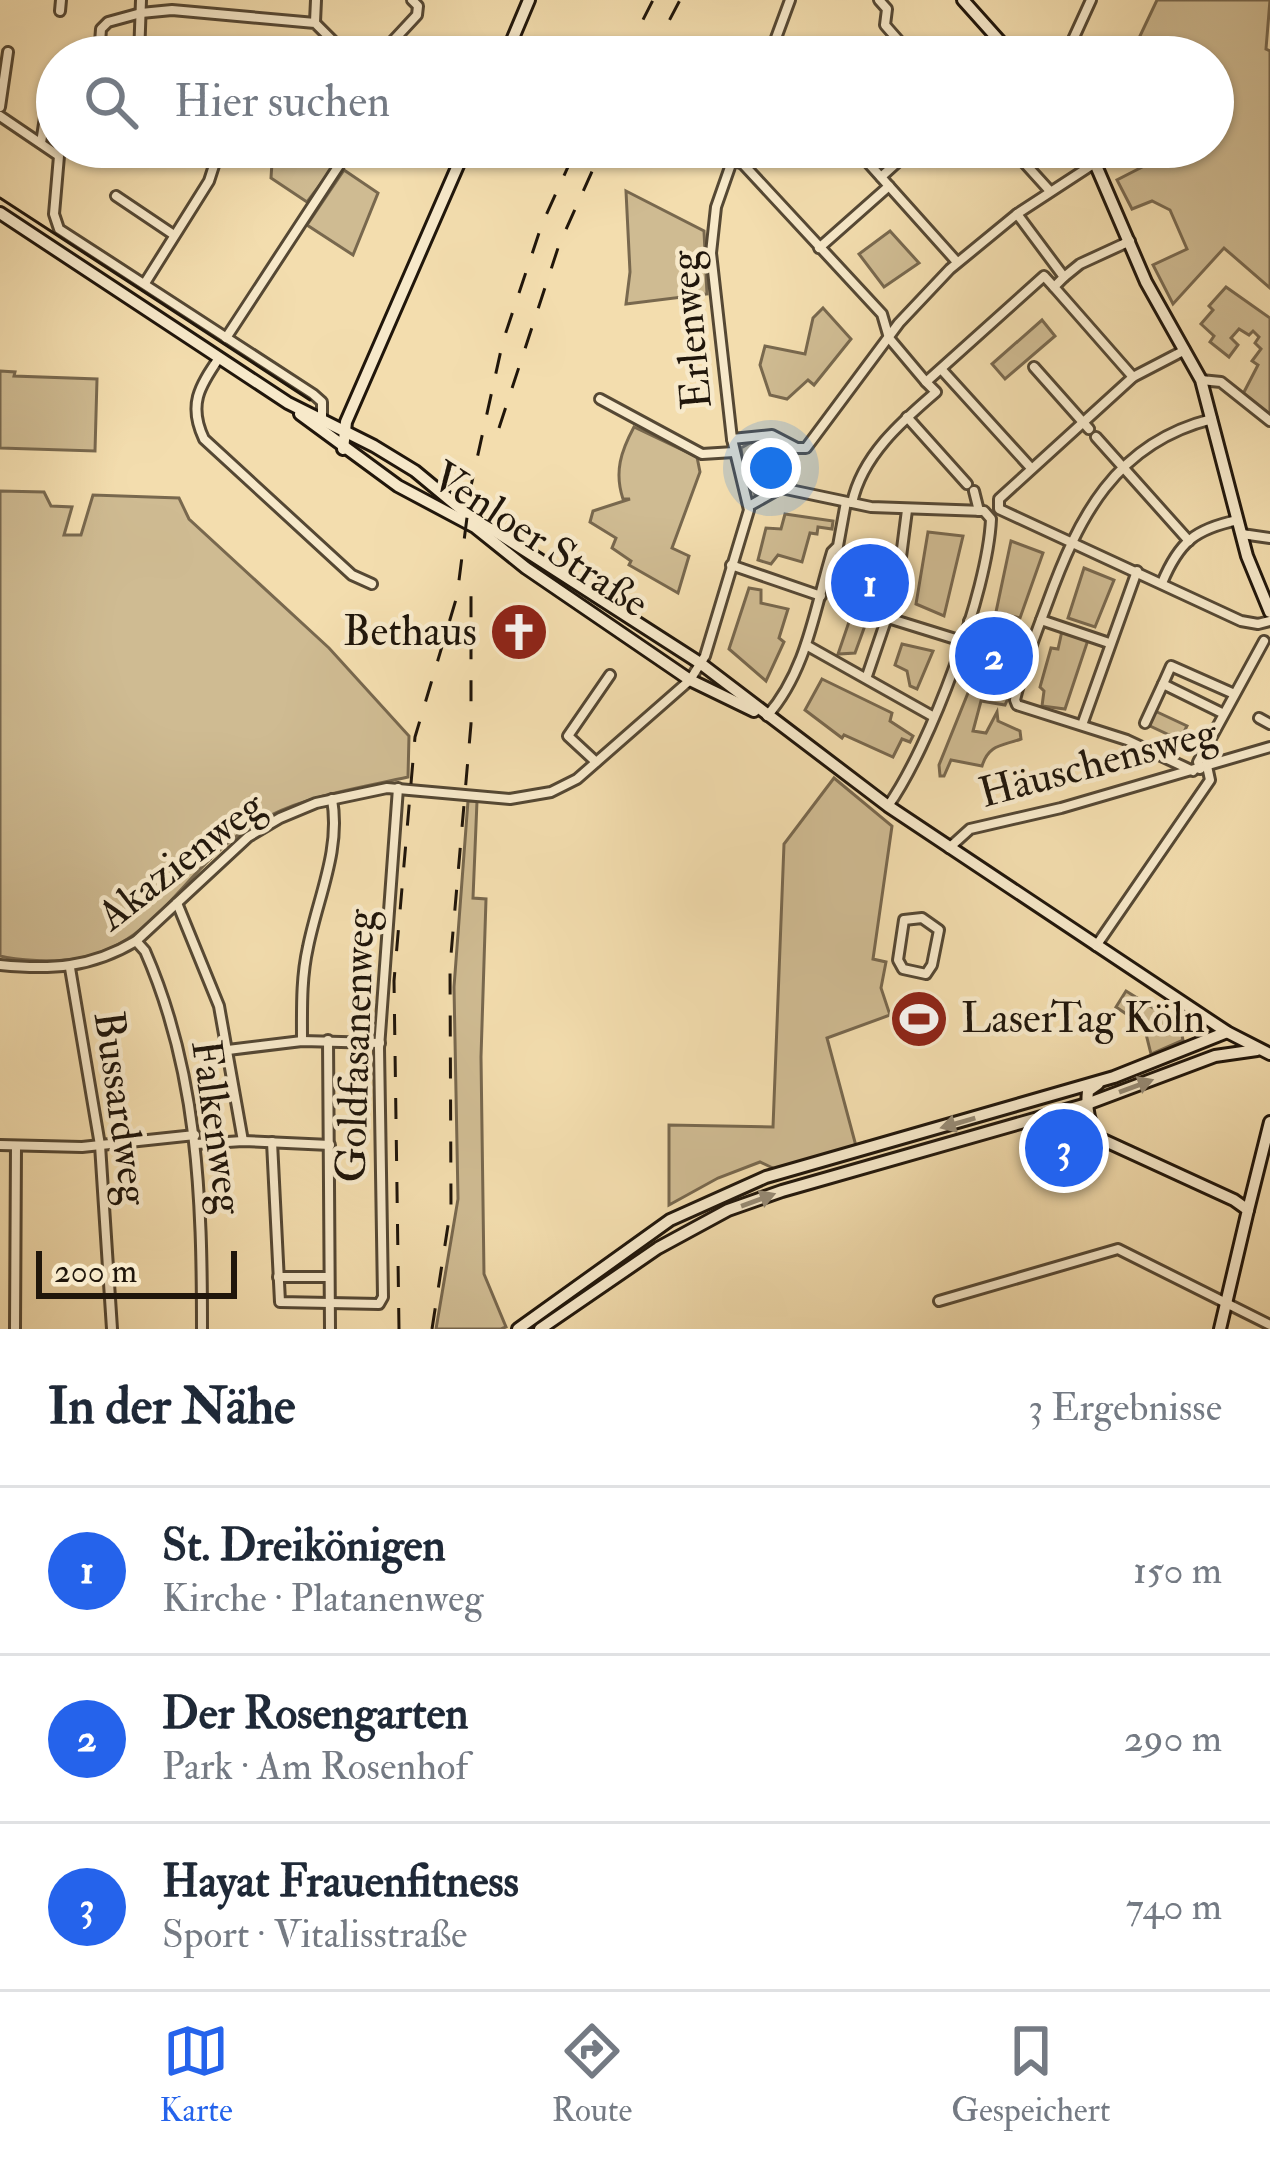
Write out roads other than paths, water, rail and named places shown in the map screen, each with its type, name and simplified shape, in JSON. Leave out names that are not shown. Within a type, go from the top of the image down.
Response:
[{"type":"street","points":[[140,36],[142,0]]},
{"type":"street","points":[[315,23],[316,0]]},
{"type":"street","points":[[398,36],[417,15],[418,6],[412,0]]},
{"type":"street","points":[[514,36],[529,0]]},
{"type":"street","points":[[777,36],[790,0]]},
{"type":"street","points":[[879,0],[887,9],[885,25],[895,36]]},
{"type":"street","points":[[963,0],[995,36]]},
{"type":"street","points":[[1075,36],[1091,0]]},
{"type":"street","points":[[102,36],[103,25],[141,13],[198,10],[315,23],[328,36]]},
{"type":"street","points":[[0,106],[8,52]]},
{"type":"street","points":[[0,116],[36,140]]},
{"type":"street","points":[[59,168],[54,214],[59,229],[314,394],[323,406],[322,422]]},
{"type":"street","points":[[145,283],[213,168]]},
{"type":"street","points":[[226,338],[337,168]]},
{"type":"street","points":[[344,449],[344,431],[457,168]]},
{"type":"street","name":"Erlenweg","points":[[729,168],[712,220],[711,254],[732,439]]},
{"type":"street","points":[[747,168],[882,314],[889,338],[936,392],[907,417],[860,476],[806,645],[778,704],[766,717]]},
{"type":"street","points":[[872,168],[957,262]]},
{"type":"street","points":[[880,177],[890,168]]},
{"type":"street","points":[[1029,168],[1049,191]]},
{"type":"street","points":[[984,513],[849,503],[781,488],[749,506],[732,439],[772,435],[806,448],[889,338],[957,262],[1086,168]]},
{"type":"street","points":[[1099,168],[1146,281],[1185,350],[1201,380],[1242,534],[1270,617],[1254,624],[999,509],[999,499],[1031,468],[1089,430],[1133,377],[1185,350]]},
{"type":"street","points":[[819,248],[889,186]]},
{"type":"street","points":[[116,196],[174,236]]},
{"type":"street","name":"Venloer Straße","points":[[0,213],[288,403],[415,471],[462,510],[700,663],[766,717],[949,848],[1265,1052]]},
{"type":"street","points":[[1017,214],[1064,277]]},
{"type":"street","points":[[1054,287],[1080,264],[1130,241]]},
{"type":"street","points":[[926,382],[1044,276],[1133,377]]},
{"type":"street","points":[[219,358],[196,396],[197,425],[204,439],[352,575],[372,584]]},
{"type":"street","points":[[1034,367],[1189,541]]},
{"type":"street","points":[[942,370],[1031,468]]},
{"type":"street","points":[[1201,380],[1221,382],[1270,422]]},
{"type":"street","points":[[357,458],[358,448],[374,446],[358,422],[360,398]]},
{"type":"street","points":[[600,399],[702,454],[734,452]]},
{"type":"street","name":"Venloer Straße","points":[[288,403],[357,458],[475,527],[526,568],[690,680],[766,717]]},
{"type":"street","points":[[889,806],[957,660],[991,526],[971,487],[907,417]]},
{"type":"street","points":[[1200,768],[1015,703],[1031,641],[1070,539],[1094,500],[1168,435],[1214,419]]},
{"type":"street","points":[[398,486],[411,485],[415,471]]},
{"type":"street","name":"Akazienweg","points":[[0,965],[70,968],[97,961],[136,941],[266,825],[332,799],[398,788],[525,799],[566,785],[690,680],[700,663],[749,506]]},
{"type":"street","points":[[867,676],[902,567],[907,510]]},
{"type":"street","points":[[1162,583],[1172,560],[1205,527],[1238,520]]},
{"type":"street","points":[[1242,534],[1270,538]]},
{"type":"street","points":[[731,565],[821,596]]},
{"type":"street","points":[[1082,725],[1137,571]]},
{"type":"street","points":[[888,618],[962,640]]},
{"type":"street","points":[[1041,620],[1109,643]]},
{"type":"street","points":[[968,621],[1031,641]]},
{"type":"street","points":[[1096,946],[1210,781],[1198,762],[1264,640]]},
{"type":"street","points":[[806,645],[934,717]]},
{"type":"street","points":[[957,660],[1019,681]]},
{"type":"street","points":[[1145,723],[1171,666],[1232,693]]},
{"type":"street","points":[[596,762],[568,736],[610,675]]},
{"type":"street","points":[[1163,684],[1222,713]]},
{"type":"street","points":[[1258,718],[1270,724]]},
{"type":"street","name":"Häuschensweg","points":[[949,848],[970,829],[1032,816],[1270,747]]},
{"type":"street","name":"Goldfasanenweg","points":[[330,1303],[379,1304],[382,1297],[380,1043],[398,788]]},
{"type":"street","points":[[302,1041],[307,949],[338,830],[332,799]]},
{"type":"street","points":[[177,903],[219,1006],[243,1141]]},
{"type":"street","points":[[922,918],[939,930],[926,974],[903,969],[898,960],[904,920],[922,918]]},
{"type":"street","name":"Falkenweg","points":[[136,941],[153,970],[174,1026],[195,1139],[202,1329]]},
{"type":"street","name":"Bussardweg","points":[[70,968],[100,1145],[112,1329]]},
{"type":"street","points":[[1189,1006],[1201,1028],[1198,1062]]},
{"type":"street","points":[[518,1329],[670,1220],[766,1177],[1111,1078],[1230,1033],[1230,1042],[1215,1056]]},
{"type":"street","points":[[328,1040],[330,1329]]},
{"type":"street","points":[[228,1050],[302,1041],[380,1043]]},
{"type":"street","points":[[540,1329],[673,1239],[728,1210],[1087,1104],[1215,1056],[1265,1052]]},
{"type":"street","points":[[1111,1078],[1088,1091],[1095,1132],[1122,1150],[1248,1210]]},
{"type":"street","points":[[1100,1099],[1095,1108],[1100,1128],[1122,1150]]},
{"type":"street","points":[[1220,1329],[1270,1122]]},
{"type":"street","points":[[919,1135],[923,1151]]},
{"type":"street","points":[[0,1144],[195,1139],[330,1145]]},
{"type":"street","points":[[272,1142],[278,1298],[284,1304],[330,1303]]},
{"type":"street","points":[[15,1329],[16,1146]]},
{"type":"street","points":[[939,1301],[1118,1250],[1270,1325]]},
{"type":"street","points":[[605,1266],[614,1278]]},
{"type":"street","points":[[278,1277],[329,1276]]},
{"type":"tram line","points":[[0,198],[310,400]]},
{"type":"railway","points":[[635,36],[653,0]]},
{"type":"railway","points":[[661,36],[680,0]]},
{"type":"railway","points":[[399,1329],[394,981],[415,737],[457,596],[471,486],[503,341],[542,224],[567,168]]},
{"type":"railway","points":[[499,428],[559,245],[594,168]]},
{"type":"railway","points":[[432,1329],[451,1206],[450,966],[471,724],[471,593]]},
{"type":"place","name":"St. Dreikönigen","points":[[870,583]]},
{"type":"place","name":"Bethaus","points":[[519,632]]},
{"type":"place","name":"Der Rosengarten","points":[[994,656]]},
{"type":"place","name":"LaserTag Köln","points":[[919,1019]]},
{"type":"place","name":"Hayat Frauenfitness","points":[[1064,1148]]}]
